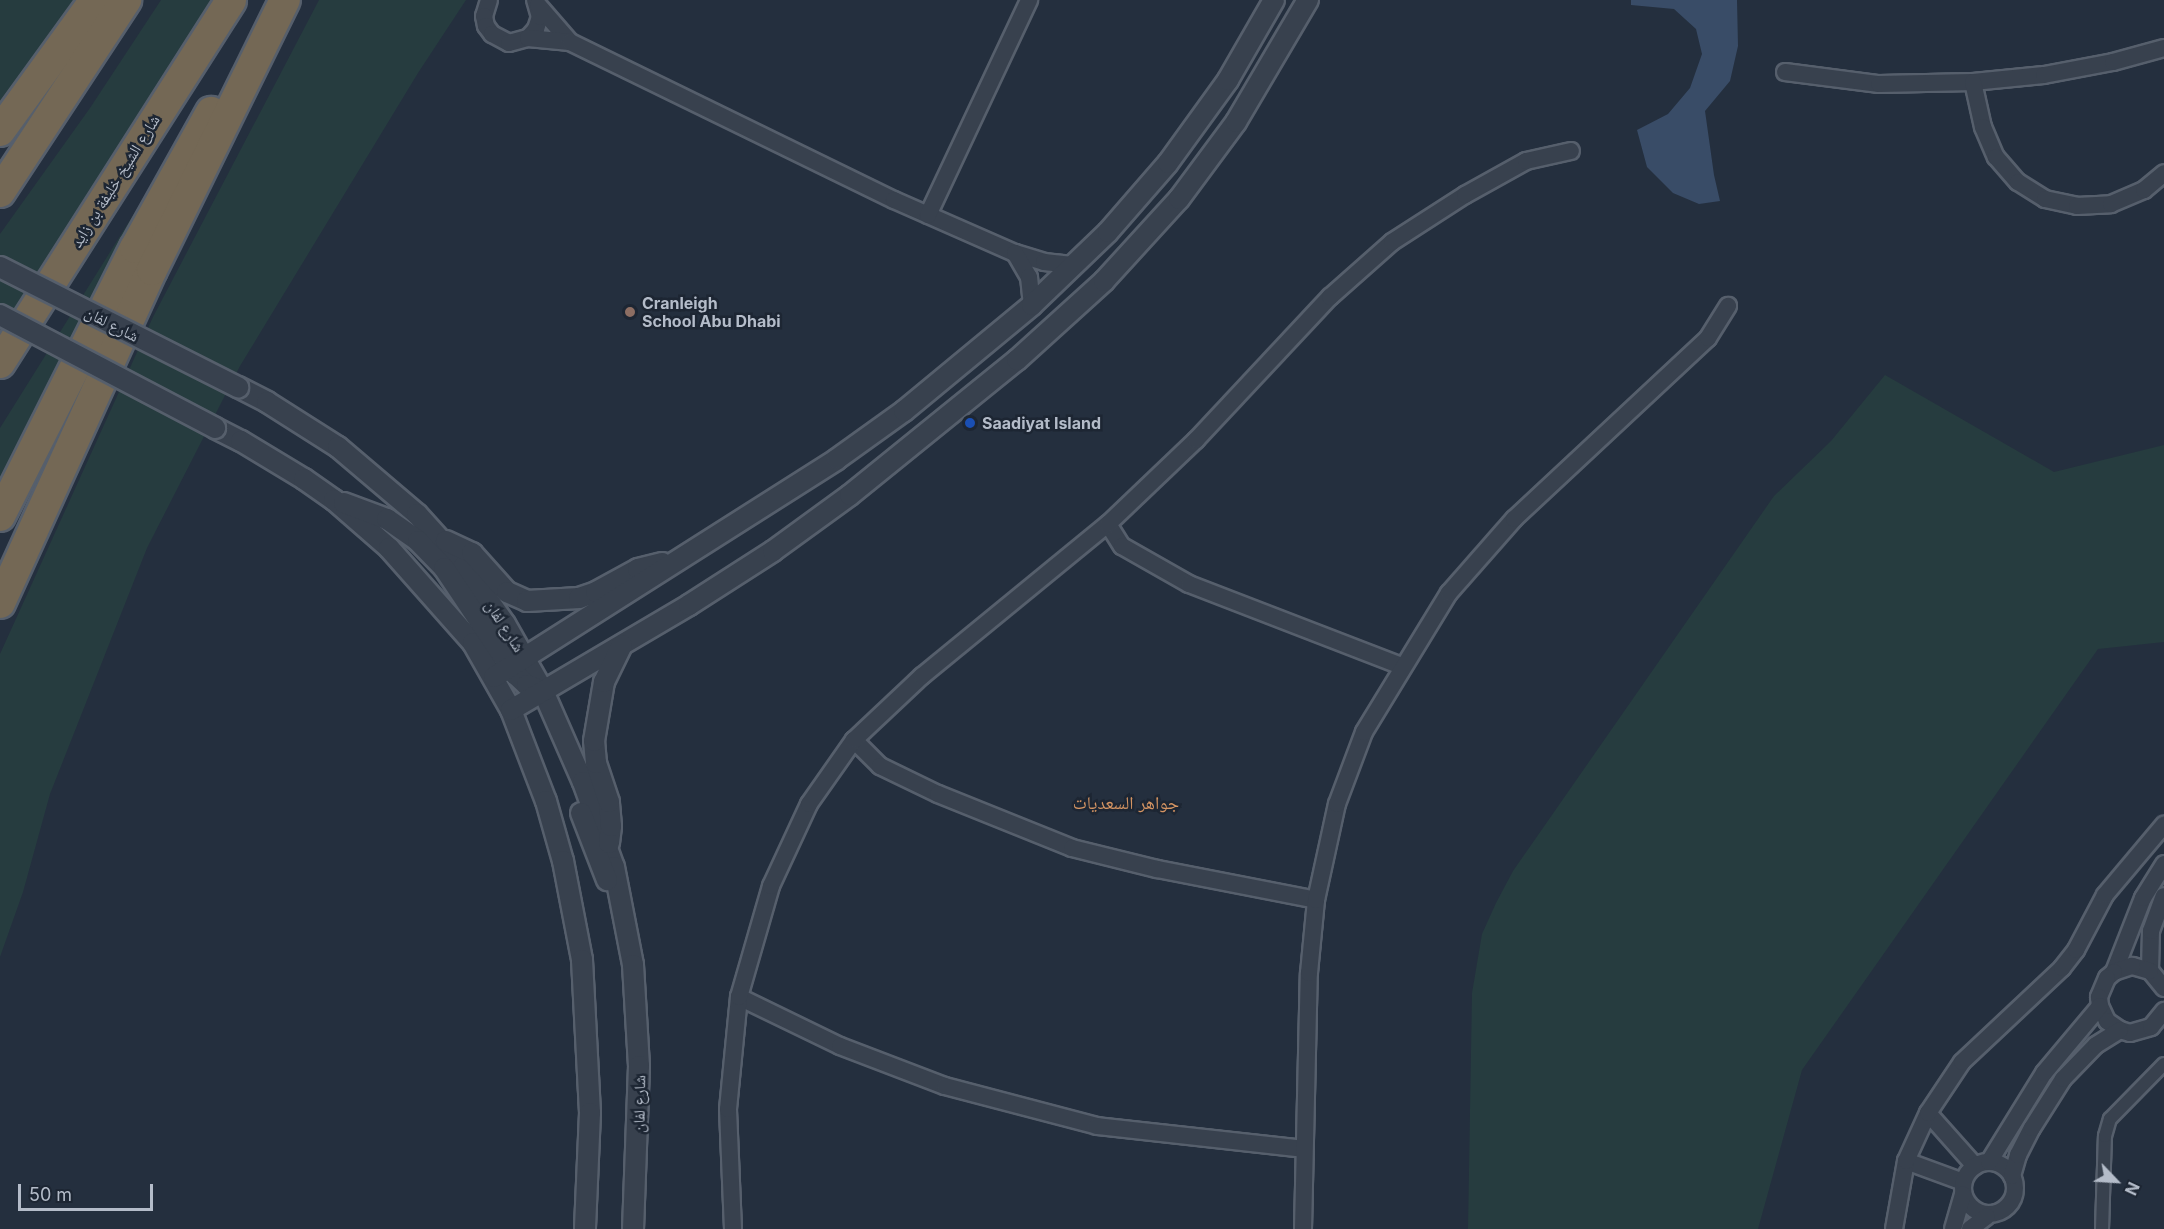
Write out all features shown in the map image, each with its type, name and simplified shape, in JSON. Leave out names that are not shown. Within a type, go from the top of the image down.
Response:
[{"type":"highway","points":[[0,131],[95,0]]},
{"type":"highway","points":[[0,192],[126,0]]},
{"type":"highway","name":"شارع الشيخ خليفة بن زايد","points":[[0,363],[231,0]]},
{"type":"highway","points":[[0,516],[135,248],[275,0]]},
{"type":"highway","points":[[0,603],[152,270],[285,0]]},
{"type":"street","points":[[489,0],[484,16],[492,34],[509,43],[528,38],[570,42],[928,214],[1015,253],[1044,262],[1075,265]]},
{"type":"street","points":[[928,214],[1029,0]]},
{"type":"street","points":[[622,904],[601,869],[538,694],[512,681],[510,668],[871,436],[1032,306],[1138,199],[1199,122],[1258,32],[1274,0]]},
{"type":"street","points":[[1260,86],[1266,54],[1293,0]]},
{"type":"street","points":[[511,710],[735,577],[810,525],[1017,360],[1145,239],[1211,158],[1260,86],[1308,0]]},
{"type":"street","points":[[528,38],[536,28],[540,17],[536,3]]},
{"type":"street","points":[[536,3],[570,42]]},
{"type":"street","points":[[1785,72],[1879,84],[1973,82],[2044,75],[2113,62],[2164,48]]},
{"type":"street","points":[[1973,82],[1983,127],[1996,157],[2018,182],[2045,198],[2077,206],[2111,204],[2144,190],[2164,173]]},
{"type":"street","points":[[733,1229],[728,1109],[739,997],[771,886],[809,804],[854,740],[922,676],[1108,524],[1196,440],[1330,297],[1392,242],[1465,195],[1526,161],[1571,151]]},
{"type":"street","points":[[1015,253],[1029,277],[1032,306]]},
{"type":"street","name":"شارع لفان","points":[[0,267],[276,407],[338,447],[392,490],[442,540],[505,624],[510,668],[511,710],[546,801],[563,861],[582,960],[589,1051],[590,1113],[585,1229]]},
{"type":"street","points":[[1302,1229],[1309,973],[1316,900],[1337,804],[1364,732],[1402,666],[1449,593],[1514,519],[1708,338],[1728,306]]},
{"type":"street","name":"شارع لفان","points":[[0,315],[273,459],[334,500],[415,574],[473,643],[510,668],[538,694],[583,782],[608,849],[622,904],[638,1014],[639,1124],[633,1229]]},
{"type":"street","points":[[1108,524],[1122,546],[1189,584],[1402,666]]},
{"type":"street","points":[[442,540],[472,553],[507,592],[520,599],[534,602],[579,598],[638,569],[671,563]]},
{"type":"street","points":[[608,849],[611,814],[596,763],[594,741],[604,682],[622,645]]},
{"type":"street","points":[[854,740],[880,766],[928,790],[999,821],[1072,848],[1157,870],[1316,900]]},
{"type":"street","points":[[1894,1229],[1906,1161],[1928,1113],[1962,1062],[2062,968],[2076,950],[2105,895],[2164,825]]},
{"type":"street","points":[[2164,864],[2143,898],[2114,972],[2102,987],[2100,1006],[2107,1021],[2120,1030],[2142,1032],[2151,1027],[2164,1011]]},
{"type":"street","points":[[2150,971],[2151,931],[2164,896]]},
{"type":"street","points":[[2114,972],[2132,966],[2150,971],[2164,988]]},
{"type":"street","points":[[739,997],[840,1046],[945,1086],[1096,1126],[1304,1149]]},
{"type":"street","points":[[1953,1229],[1963,1188],[2044,1073],[2100,1006]]},
{"type":"street","points":[[2012,1176],[2018,1155],[2032,1128],[2063,1080],[2096,1045],[2120,1030]]},
{"type":"street","points":[[2102,1229],[2105,1136],[2110,1119],[2164,1064]]},
{"type":"street","points":[[1928,1113],[1982,1164],[2006,1168],[2015,1183],[2013,1199],[2002,1211],[1987,1216],[1970,1229]]},
{"type":"street","points":[[1906,1161],[1963,1188],[1974,1210],[1987,1216]]},
{"type":"green space","points":[[0,0],[81,0],[0,117]]},
{"type":"green space","points":[[161,0],[214,0],[0,332],[0,234],[90,108]]},
{"type":"green space","points":[[319,0],[466,0],[418,73],[240,366],[147,548],[50,794],[23,892],[0,957],[0,654],[153,317]]},
{"type":"green space","points":[[182,137],[0,495],[0,428]]},
{"type":"green space","points":[[1885,375],[2054,472],[2164,445],[2164,642],[2098,649],[1802,1070],[1758,1229],[1468,1229],[1472,993],[1482,934],[1496,903],[1513,871],[1774,496],[1831,441]]},
{"type":"water","points":[[1631,0],[1737,0],[1738,46],[1730,81],[1705,111],[1720,201],[1699,204],[1673,193],[1647,167],[1637,130],[1668,114],[1690,88],[1702,54],[1696,29],[1674,9],[1631,5]]},
{"type":"place","name":"Cranleigh School Abu Dhabi","points":[[630,312]]},
{"type":"place","name":"Saadiyat Island","points":[[970,423]]},
{"type":"district","name":"جواهر السعديات","points":[[1126,803]]}]
